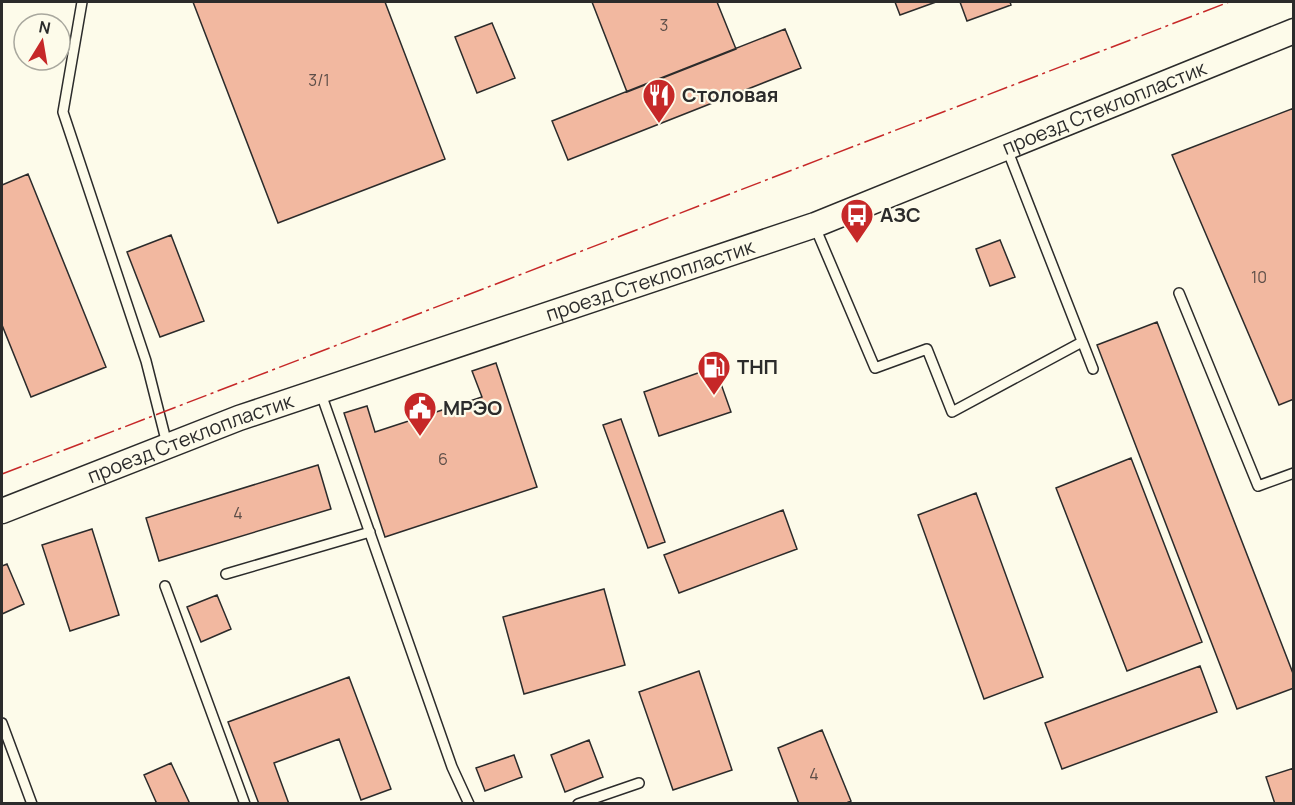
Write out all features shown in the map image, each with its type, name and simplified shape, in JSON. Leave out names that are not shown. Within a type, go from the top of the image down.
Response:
[{"type":"street","name":"проезд Стеклопластик","points":[[2,511],[239,418],[815,225],[1293,31]]},
{"type":"lane","points":[[82,2],[63,112],[146,361],[168,446]]},
{"type":"lane","points":[[1006,147],[1093,369]]},
{"type":"lane","points":[[815,225],[875,368],[927,349],[952,412],[1082,342]]},
{"type":"lane","points":[[1179,293],[1258,486],[1293,473]]},
{"type":"lane","points":[[320,391],[452,767],[469,804]]},
{"type":"lane","points":[[226,574],[370,532]]},
{"type":"lane","points":[[165,586],[245,804]]},
{"type":"lane","points":[[2,723],[4,736],[32,804]]},
{"type":"lane","points":[[578,804],[639,783]]},
{"type":"building","points":[[193,2],[385,2],[445,159],[278,223]]},
{"type":"building","points":[[592,2],[717,2],[736,49],[627,92]]},
{"type":"building","points":[[895,2],[936,2],[900,15]]},
{"type":"building","points":[[960,2],[1010,2],[1011,5],[967,21]]},
{"type":"building","points":[[492,23],[515,78],[477,93],[455,37]]},
{"type":"building","points":[[785,29],[801,68],[568,160],[552,121]]},
{"type":"building","points":[[1294,108],[1294,399],[1279,405],[1172,155]]},
{"type":"building","points":[[28,174],[106,367],[31,397],[2,325],[2,185]]},
{"type":"building","points":[[171,235],[204,321],[160,337],[127,252]]},
{"type":"building","points":[[1000,240],[1015,277],[990,286],[976,249]]},
{"type":"building","points":[[1157,322],[1294,676],[1294,688],[1237,709],[1097,345]]},
{"type":"building","points":[[496,363],[537,487],[385,537],[344,413],[367,406],[375,432],[482,397],[472,371]]},
{"type":"building","points":[[715,367],[731,412],[659,436],[644,392]]},
{"type":"building","points":[[621,419],[665,542],[648,548],[603,425]]},
{"type":"building","points":[[1131,458],[1202,642],[1127,671],[1056,488]]},
{"type":"building","points":[[318,465],[331,509],[159,561],[146,518]]},
{"type":"building","points":[[976,493],[1043,677],[984,699],[918,515]]},
{"type":"building","points":[[783,510],[797,549],[679,593],[664,555]]},
{"type":"building","points":[[92,529],[119,615],[70,631],[42,545]]},
{"type":"building","points":[[7,564],[24,604],[2,614],[2,566]]},
{"type":"building","points":[[604,589],[625,665],[524,694],[503,617]]},
{"type":"building","points":[[217,595],[231,629],[201,642],[187,607]]},
{"type":"building","points":[[1200,666],[1217,712],[1062,769],[1045,723]]},
{"type":"building","points":[[699,671],[732,770],[673,790],[639,692]]},
{"type":"building","points":[[349,677],[391,789],[361,800],[339,739],[274,763],[289,804],[259,804],[228,722]]},
{"type":"building","points":[[822,730],[851,801],[844,804],[799,804],[778,748]]},
{"type":"building","points":[[589,740],[603,777],[565,792],[551,755]]},
{"type":"building","points":[[514,755],[522,777],[485,791],[476,768]]},
{"type":"building","points":[[171,763],[190,804],[157,804],[144,775]]},
{"type":"building","points":[[1294,768],[1294,804],[1275,804],[1266,777]]},
{"type":"power","points":[[2,474],[1229,2]]},
{"type":"place","name":"Столовая","points":[[659,124]]},
{"type":"place","name":"АЗС","points":[[857,244]]},
{"type":"place","name":"ТНП","points":[[714,396]]},
{"type":"place","name":"МРЭО","points":[[420,437]]}]
